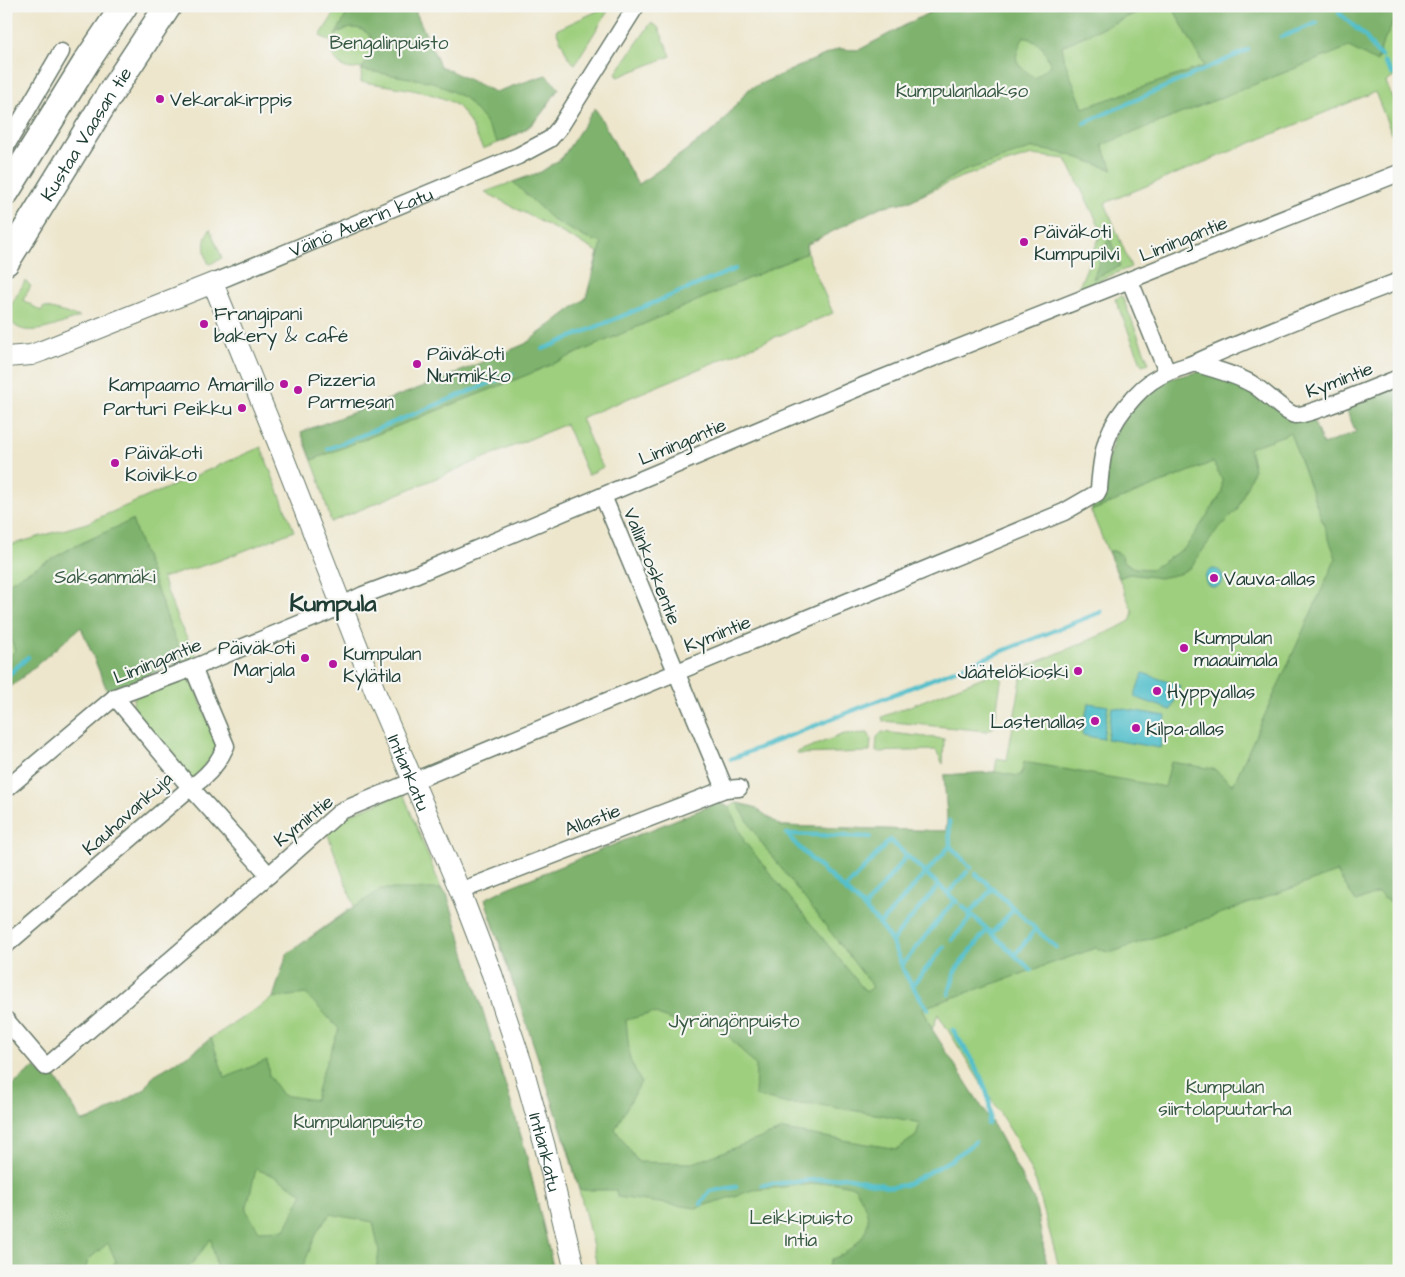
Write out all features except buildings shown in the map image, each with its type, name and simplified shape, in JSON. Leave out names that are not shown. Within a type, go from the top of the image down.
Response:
[{"type":"main road","name":"Kustaa Vaasan tie","points":[[6,192],[86,61],[124,6]]},
{"type":"main road","name":"Kustaa Vaasan tie","points":[[6,262],[104,102],[168,6]]},
{"type":"street","name":"Väinö Auerin katu","points":[[11,352],[42,351],[213,283],[518,156],[550,139],[570,113],[636,6]]},
{"type":"street","points":[[6,146],[61,52]]},
{"type":"street","name":"Limingantie","points":[[6,789],[114,697],[193,668],[866,385],[1399,173]]},
{"type":"street","points":[[1130,281],[1167,372]]},
{"type":"street","points":[[1194,363],[1245,340],[1399,281]]},
{"type":"street","name":"Intiankatu","points":[[213,283],[377,696],[460,891],[492,974],[522,1064],[546,1147],[575,1271]]},
{"type":"street","name":"Kymintie","points":[[6,1020],[46,1067],[341,811],[1055,516],[1079,504],[1099,489],[1106,439],[1122,411],[1146,386],[1167,372],[1194,363],[1217,370],[1251,383],[1282,408],[1294,415],[1310,413],[1399,378]]},
{"type":"street","name":"Vallinkoskentie","points":[[603,496],[676,672],[732,788]]},
{"type":"street","points":[[193,668],[226,746],[218,762],[202,780],[191,788],[269,875]]},
{"type":"street","name":"Kauhavankuja","points":[[6,945],[191,788],[114,697]]},
{"type":"street","name":"Allastie","points":[[460,891],[732,788]]},
{"type":"green space","name":"Bengalinpuisto","points":[[339,6],[413,6],[440,67],[495,92],[546,75],[559,88],[542,113],[530,126],[514,136],[483,149],[467,118],[453,103],[414,90],[361,82],[362,67],[349,69],[339,64],[333,55],[332,42],[320,36]]},
{"type":"green space","name":"Bengalinpuisto","points":[[351,6],[413,6],[440,66],[495,92],[546,75],[559,88],[546,107],[528,127],[498,143],[484,120],[465,98],[433,82],[362,70],[373,52],[369,36],[360,29],[353,28],[347,29],[335,36]]},
{"type":"green space","name":"Kumpulanlaakso","points":[[930,6],[1399,6],[1399,74],[1386,82],[1399,115],[1399,152],[1375,92],[1105,203],[1131,267],[1078,289],[1102,231],[1066,159],[1032,155],[961,177],[910,201],[880,207],[806,245],[809,259],[833,313],[581,418],[603,467],[588,475],[566,424],[331,522],[319,479],[301,432],[433,383],[525,344],[586,298],[598,252],[485,192],[541,172],[562,158],[595,108],[638,185],[716,129],[749,89],[838,49],[859,50],[932,11]]},
{"type":"green space","name":"Kumpulanlaakso","points":[[930,6],[1152,6],[1062,46],[1065,62],[1083,108],[1204,66],[1172,6],[1399,6],[1399,12],[1382,45],[1377,62],[1349,47],[1102,145],[1113,170],[1067,154],[1033,148],[964,171],[910,201],[880,207],[806,245],[807,253],[527,375],[312,460],[301,432],[433,383],[525,344],[586,298],[602,243],[586,238],[553,220],[513,182],[541,172],[562,158],[595,108],[638,185],[716,129],[749,89],[838,49],[859,50],[932,11]],"holes":[[[1024,36],[1042,46],[1051,65],[1035,78],[1019,64],[1017,60],[1018,50]]]},
{"type":"green space","points":[[604,8],[608,11],[575,64],[569,59],[556,30]]},
{"type":"green space","points":[[651,23],[658,27],[671,56],[618,77],[616,73]]},
{"type":"green space","points":[[210,229],[222,258],[210,264],[208,263],[204,246]]},
{"type":"green space","points":[[1110,239],[1120,266],[1093,279],[1107,242]]},
{"type":"green space","points":[[25,281],[31,286],[23,300],[41,311],[44,307],[80,317],[39,330],[19,328],[12,322],[7,312]]},
{"type":"green space","points":[[1122,296],[1149,363],[1142,365],[1115,299]]},
{"type":"green space","name":"Jyrängönpuisto","points":[[1202,371],[1212,372],[1312,417],[1323,445],[1356,432],[1344,404],[1399,382],[1399,911],[1378,893],[1356,902],[1337,872],[1110,953],[1096,948],[923,1008],[932,1029],[994,1126],[1035,1202],[1048,1271],[827,1271],[831,1259],[845,1253],[858,1242],[863,1235],[868,1221],[865,1206],[855,1187],[832,1182],[754,1190],[696,1208],[617,1197],[616,1190],[579,1190],[569,1151],[485,899],[507,888],[717,803],[729,807],[744,841],[866,992],[873,987],[760,841],[737,803],[754,807],[781,826],[946,831],[947,815],[944,775],[995,772],[1018,776],[1021,775],[1024,762],[1165,787],[1171,762],[1214,769],[1233,785],[1336,558],[1290,433],[1249,448],[1254,469],[1237,510],[1217,530],[1191,567],[1179,574],[1160,578],[1129,574],[1119,578],[1108,551],[1114,551],[1122,555],[1123,561],[1135,568],[1152,569],[1186,547],[1222,493],[1222,480],[1213,462],[1091,511],[1117,430],[1138,399],[1168,379]],"holes":[[[653,1013],[680,1024],[700,1017],[721,1028],[756,1066],[755,1096],[788,1104],[820,1105],[920,1123],[916,1136],[897,1149],[783,1130],[693,1163],[638,1162],[615,1129],[641,1082],[630,1060],[626,1020]]]},
{"type":"green space","points":[[1168,379],[1323,445],[1356,432],[1344,404],[1399,382],[1399,1271],[1060,1271],[1036,1182],[1014,1136],[938,1014],[932,1030],[994,1126],[1035,1202],[1048,1271],[598,1271],[588,1223],[562,1130],[485,899],[507,888],[717,803],[729,806],[737,803],[754,807],[781,826],[946,831],[947,815],[944,775],[995,772],[997,758],[1007,760],[1023,668],[1029,669],[1030,665],[1130,621],[1133,612],[1091,511],[1106,462]]},
{"type":"green space","name":"Saksanmäki","points":[[261,447],[294,531],[218,561],[162,578],[179,623],[198,658],[192,657],[113,690],[107,690],[81,627],[6,691],[6,549],[10,545],[87,523]]},
{"type":"green space","points":[[132,520],[184,660],[113,690],[107,690],[81,627],[6,691],[6,659],[15,651],[8,631],[6,632],[6,584],[73,547]]},
{"type":"green space","points":[[1001,670],[1002,675],[994,727],[987,731],[883,721],[882,717]]},
{"type":"green space","points":[[191,678],[219,749],[191,781],[132,710],[134,697]]},
{"type":"green space","points":[[882,732],[944,739],[943,764],[936,750],[876,752],[877,737]]},
{"type":"green space","points":[[868,733],[871,739],[870,752],[798,754],[797,752],[844,734]]},
{"type":"green space","name":"Kumpulanpuisto","points":[[403,793],[441,888],[447,894],[524,1146],[554,1271],[6,1271],[6,1091],[35,1067],[43,1075],[50,1068],[82,1121],[99,1117],[145,1089],[154,1075],[192,1053],[211,1038],[273,998],[287,954],[354,906],[327,832],[348,815]]},
{"type":"green space","name":"Kumpulanpuisto","points":[[381,889],[441,889],[447,894],[524,1146],[554,1271],[376,1271],[379,1251],[373,1222],[330,1214],[318,1230],[301,1271],[217,1271],[211,1239],[186,1271],[109,1271],[116,1261],[108,1243],[88,1260],[85,1271],[6,1271],[6,1091],[35,1067],[43,1075],[50,1068],[82,1122],[99,1116],[145,1089],[154,1075],[192,1053],[211,1038],[225,1078],[267,1060],[269,1076],[282,1095],[315,1100],[321,1076],[339,1029],[306,994],[273,998],[287,954]],"holes":[[[256,1169],[274,1176],[303,1193],[285,1230],[259,1231],[246,1210]]]},
{"type":"water","name":"Vauva-allas","points":[[1214,569],[1220,572],[1223,578],[1220,584],[1214,587],[1208,584],[1205,578],[1208,572]]},
{"type":"water","name":"Hyppyallas","points":[[1143,673],[1180,686],[1171,710],[1134,697]]},
{"type":"water","name":"Lastenallas","points":[[1088,703],[1108,706],[1103,739],[1082,735]]},
{"type":"water","name":"Kilpa-allas","points":[[1112,707],[1166,716],[1160,748],[1107,739]]},
{"type":"waterway","points":[[1339,13],[1365,36],[1381,56]]},
{"type":"waterway","points":[[1281,37],[1317,23]]},
{"type":"waterway","points":[[1084,123],[1248,50]]},
{"type":"waterway","points":[[1384,62],[1392,74]]},
{"type":"waterway","points":[[543,349],[735,269]]},
{"type":"waterway","points":[[328,449],[512,374]]},
{"type":"waterway","points":[[731,759],[1101,612]]},
{"type":"waterway","points":[[6,677],[28,657]]},
{"type":"waterway","points":[[880,924],[950,846],[949,821]]},
{"type":"waterway","points":[[787,834],[884,929],[894,946],[906,976],[928,1009]]},
{"type":"waterway","points":[[787,834],[870,837]]},
{"type":"waterway","points":[[845,889],[890,840],[957,902]]},
{"type":"waterway","points":[[950,846],[971,868]]},
{"type":"waterway","points":[[864,908],[907,856]]},
{"type":"waterway","points":[[948,893],[967,872]]},
{"type":"waterway","points":[[976,874],[1056,947]]},
{"type":"waterway","points":[[892,941],[939,885]]},
{"type":"waterway","points":[[969,914],[993,888]]},
{"type":"waterway","points":[[902,965],[955,900]]},
{"type":"waterway","points":[[962,906],[1031,970]]},
{"type":"waterway","points":[[991,934],[1014,909]]},
{"type":"waterway","points":[[952,940],[972,916]]},
{"type":"waterway","points":[[949,994],[955,971],[987,930]]},
{"type":"waterway","points":[[1015,955],[1035,930]]},
{"type":"waterway","points":[[913,985],[944,947]]},
{"type":"waterway","points":[[953,1030],[980,1075],[985,1088],[989,1100],[990,1113],[988,1124]]},
{"type":"waterway","points":[[762,1185],[845,1177],[892,1187],[905,1185],[951,1160],[975,1142]]},
{"type":"waterway","points":[[701,1204],[710,1191],[736,1187]]},
{"type":"place","name":"Vekarakirppis","points":[[160,99]]},
{"type":"place","name":"Päiväkoti Kumpupilvi","points":[[1024,242]]},
{"type":"place","name":"Frangipani bakery & café","points":[[204,324]]},
{"type":"place","name":"Päiväkoti Nurmikko","points":[[417,364]]},
{"type":"place","name":"Kampaamo Amarillo","points":[[284,384]]},
{"type":"place","name":"Pizzeria Parmesan","points":[[298,390]]},
{"type":"place","name":"Parturi Peikku","points":[[242,408]]},
{"type":"place","name":"Päiväkoti Koivikko","points":[[115,463]]},
{"type":"place","name":"Vauva-allas","points":[[1214,578]]},
{"type":"place","name":"Kumpulan maauimala","points":[[1184,648]]},
{"type":"place","name":"Päiväkoti Marjala","points":[[305,658]]},
{"type":"place","name":"Kumpulan Kylätila","points":[[333,664]]},
{"type":"place","name":"Jäätelökioski","points":[[1078,671]]},
{"type":"place","name":"Hyppyallas","points":[[1157,691]]},
{"type":"place","name":"Lastenallas","points":[[1095,721]]},
{"type":"place","name":"Kilpa-allas","points":[[1136,728]]},
{"type":"district","name":"Kumpula","points":[[333,603]]},
{"type":"park label","name":"Kumpulan siirtolapuutarha","points":[[1225,1097]]},
{"type":"park label","name":"Leikkipuisto Intia","points":[[801,1228]]}]
